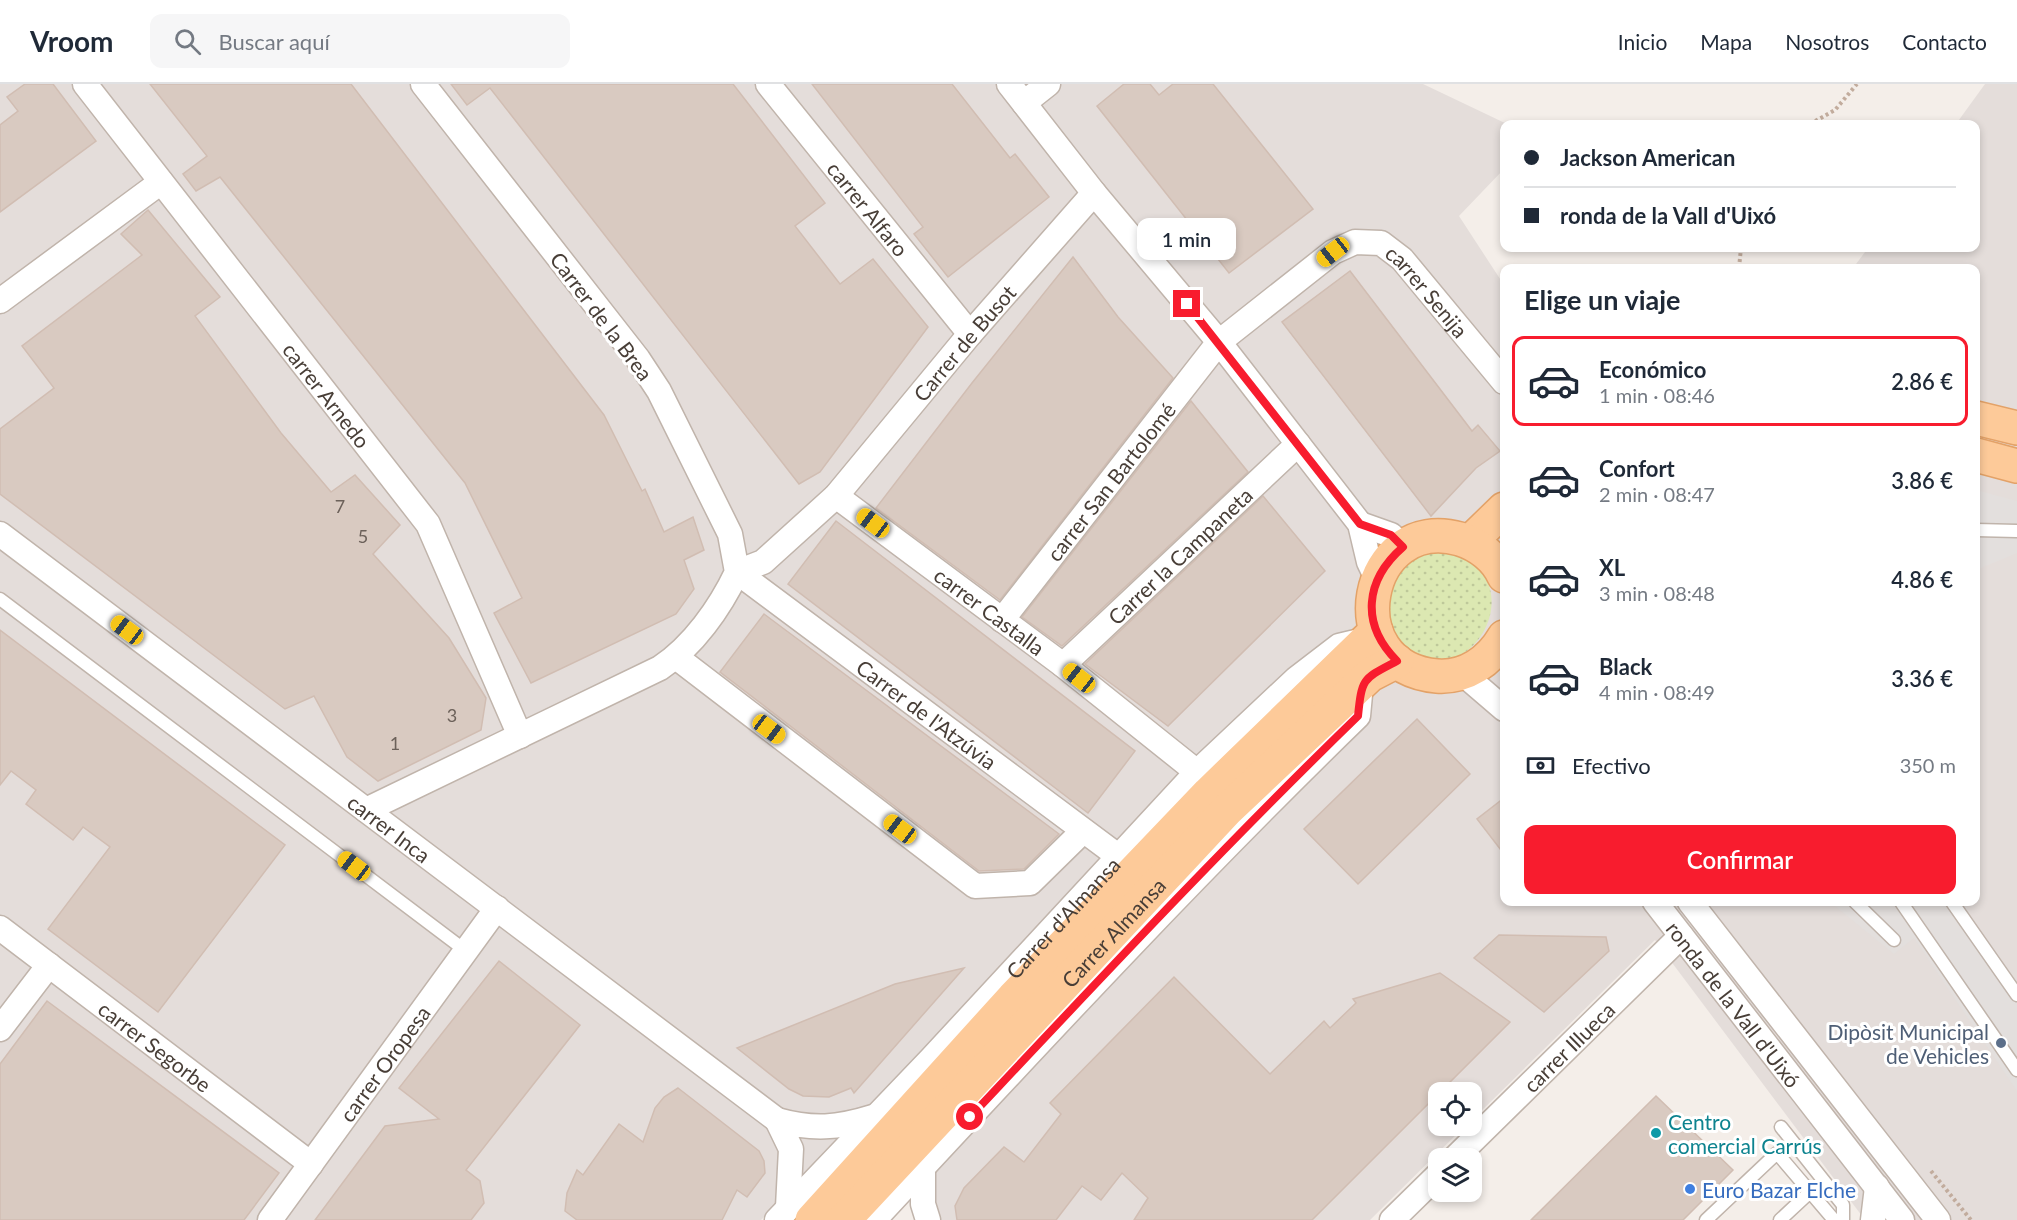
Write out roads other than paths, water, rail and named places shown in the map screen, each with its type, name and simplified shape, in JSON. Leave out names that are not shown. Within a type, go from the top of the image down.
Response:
[{"type":"main road","points":[[1980,419],[2017,428]]},
{"type":"main road","points":[[1980,456],[2017,466]]},
{"type":"main road","points":[[1470,542],[1500,514]]},
{"type":"main road","points":[[1500,564],[1470,542],[1443,537],[1414,541],[1393,556],[1377,579],[1373,593],[1370,635],[1397,661],[1425,675],[1447,676],[1462,673],[1500,651]]},
{"type":"main road","name":"Carrer d'Almansa","points":[[792,1216],[1013,998],[1200,802],[1370,635]]},
{"type":"main road","name":"Carrer Almansa","points":[[844,1220],[1227,810],[1370,675],[1397,661]]},
{"type":"street","name":"carrer Arnedo","points":[[85,84],[428,524],[520,736]]},
{"type":"street","name":"Carrer de la Brea","points":[[423,84],[638,360],[659,391],[730,534],[737,572]]},
{"type":"street","name":"carrer Alfaro","points":[[768,84],[970,334]]},
{"type":"street","points":[[1009,84],[1094,193],[1219,342],[1360,524],[1369,562],[1377,579]]},
{"type":"street","points":[[1024,103],[1048,84]]},
{"type":"street","points":[[0,301],[162,182]]},
{"type":"street","name":"Carrer de Busot","points":[[836,496],[970,334],[1094,193]]},
{"type":"street","name":"carrer Senija","points":[[1219,342],[1333,252],[1355,242],[1381,243],[1402,259],[1500,377]]},
{"type":"street","name":"carrer San Bartolomé","points":[[1002,620],[1219,342]]},
{"type":"street","name":"Carrer la Campaneta","points":[[1062,665],[1298,444]]},
{"type":"street","points":[[366,810],[643,677],[676,657],[710,617],[737,572],[763,562],[836,496]]},
{"type":"street","name":"carrer Castalla","points":[[836,496],[1062,665],[1197,772]]},
{"type":"street","points":[[1360,524],[1391,535],[1403,547]]},
{"type":"street","name":"carrer Inca","points":[[0,534],[777,1120]]},
{"type":"street","name":"Carrer de l'Atzúvia","points":[[737,572],[1118,856]]},
{"type":"street","name":"Carrer d'Almansa","points":[[792,1216],[876,1116],[1197,772],[1296,679],[1339,646],[1370,635]]},
{"type":"street","name":"Carrer d'Almansa","points":[[676,657],[975,886],[1030,884],[1083,831]]},
{"type":"street","points":[[1462,673],[1500,706]]},
{"type":"street","points":[[874,1220],[1141,934],[1268,803],[1358,716],[1362,684]]},
{"type":"street","name":"ronda de la Vall d'Uixó","points":[[1657,906],[1902,1220]]},
{"type":"street","name":"ronda de la Vall d'Uixó","points":[[1693,906],[1938,1220]]},
{"type":"street","name":"carrer Oropesa","points":[[270,1220],[497,908]]},
{"type":"street","name":"carrer Segorbe","points":[[0,928],[311,1164]]},
{"type":"street","name":"carrer Illueca","points":[[1465,1148],[1681,936]]},
{"type":"street","points":[[0,1029],[49,965]]},
{"type":"street","points":[[777,1120],[807,1128],[849,1125],[876,1116]]},
{"type":"street","points":[[777,1120],[791,1149],[792,1216]]},
{"type":"street","points":[[923,1168],[923,1204],[928,1220]]},
{"type":"street","points":[[1392,1220],[1428,1184]]},
{"type":"street","points":[[1873,1220],[1877,1187]]},
{"type":"lane","points":[[1980,530],[2017,531]]},
{"type":"lane","points":[[0,599],[466,951]]},
{"type":"lane","points":[[1859,906],[1894,940]]},
{"type":"lane","points":[[1904,906],[2017,1070]]},
{"type":"lane","points":[[1955,906],[2017,995]]},
{"type":"lane","points":[[1781,1127],[1843,1205],[1843,1220]]},
{"type":"lane","points":[[1706,1220],[1778,1154],[1834,1220]]},
{"type":"lane","points":[[1780,1220],[1810,1192]]},
{"type":"place","name":"Dipòsit Municipal de Vehicles","points":[[2001,1043]]},
{"type":"place","name":"Centro comercial Carrús","points":[[1656,1133]]},
{"type":"place","name":"Euro Bazar Elche","points":[[1690,1189]]}]
